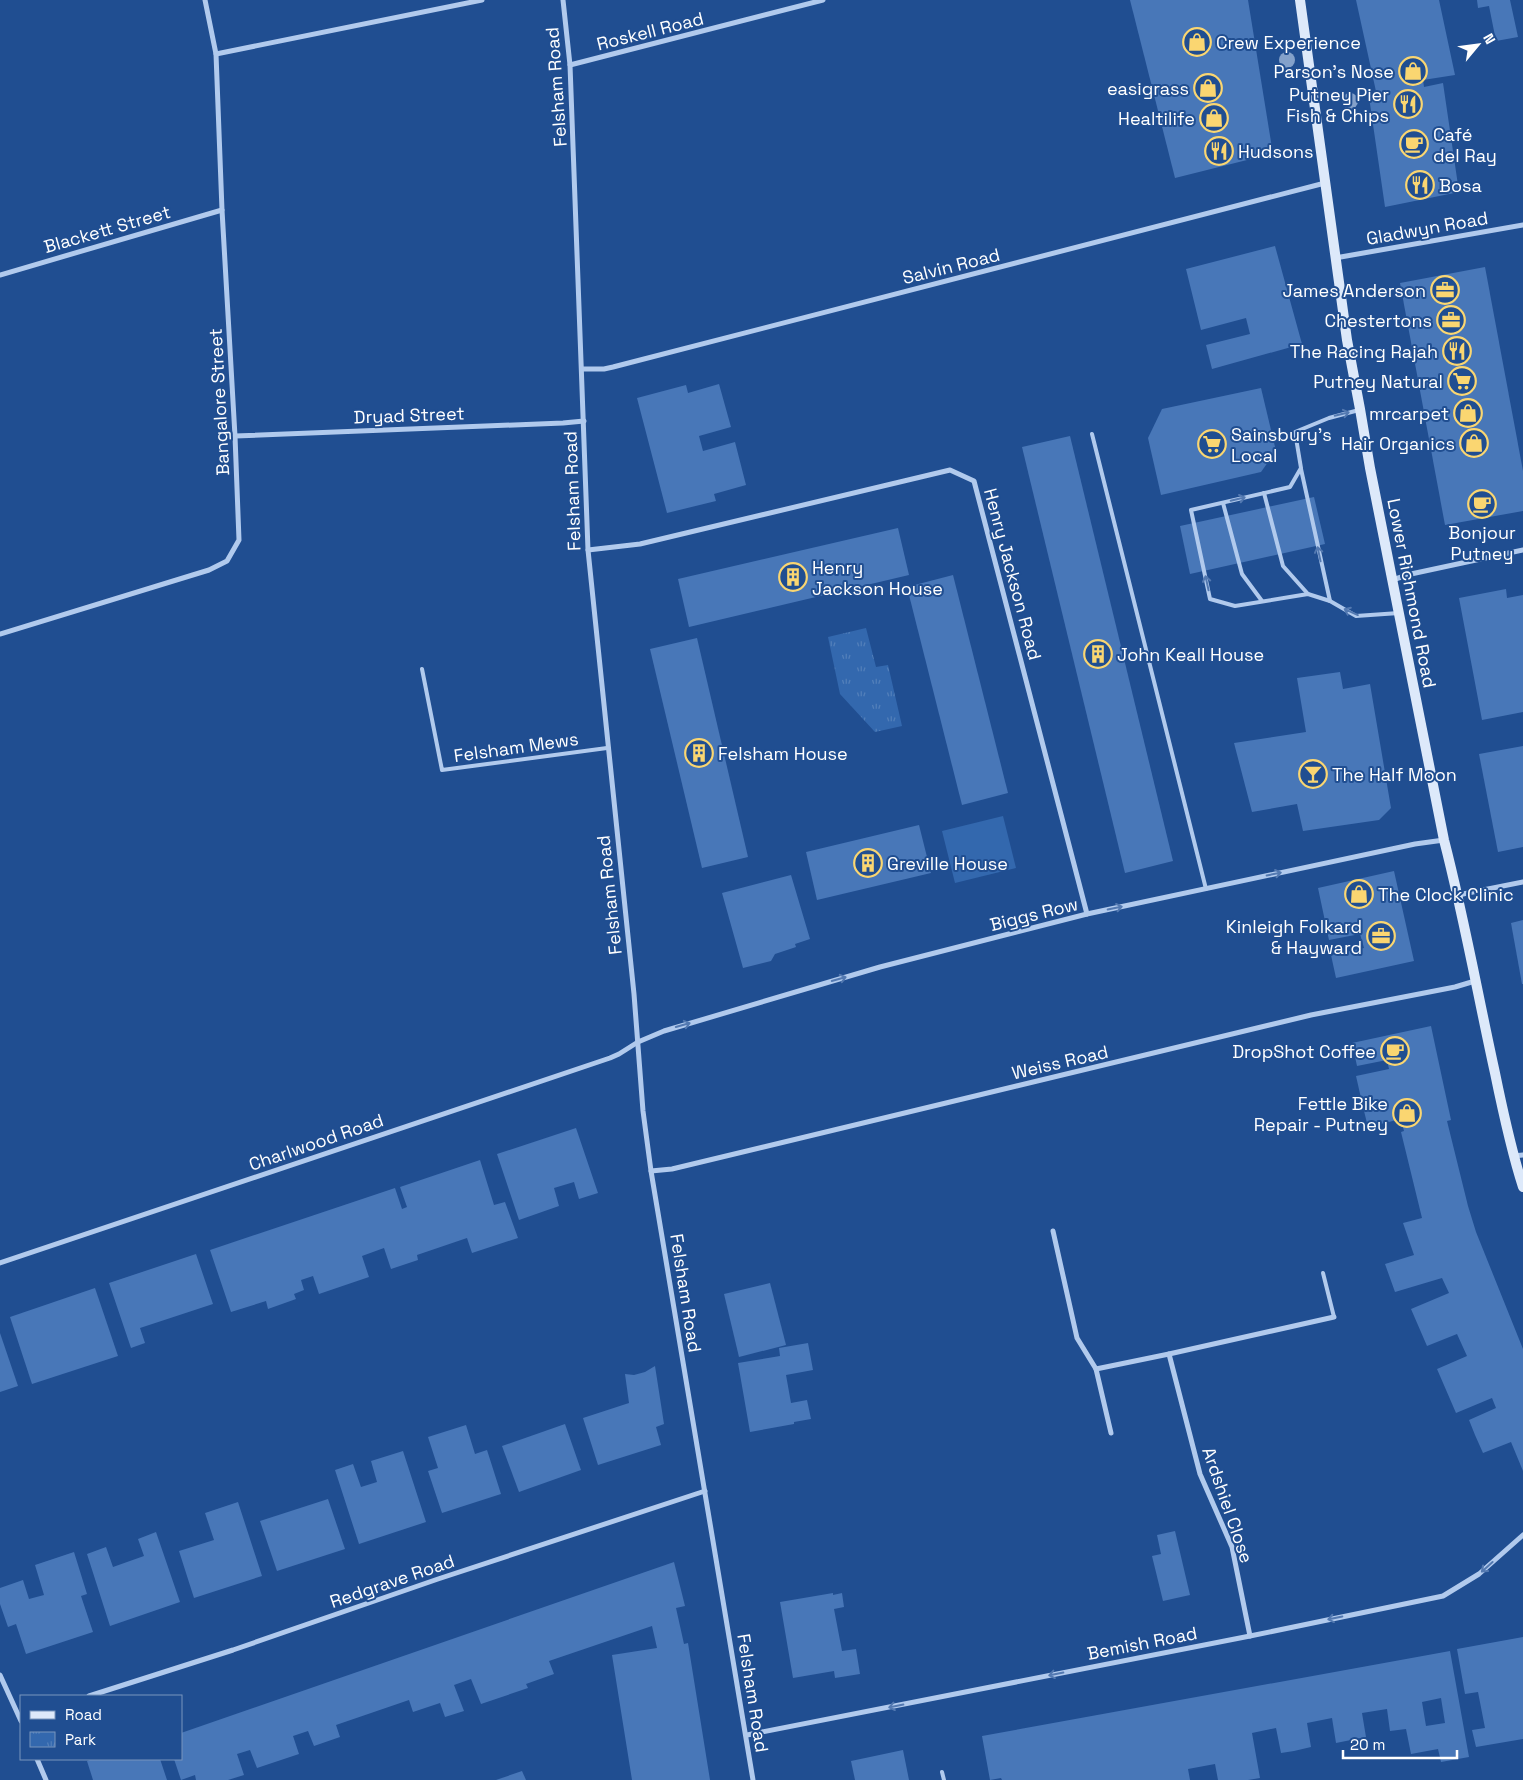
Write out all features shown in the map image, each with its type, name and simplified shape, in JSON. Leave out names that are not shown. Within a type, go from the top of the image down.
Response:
[{"type":"main road","name":"Lower Richmond Road","points":[[1300,0],[1347,340],[1370,468],[1444,840],[1458,895],[1475,981],[1518,1156],[1523,1187]]},
{"type":"street","name":"Bangalore Street","points":[[0,634],[208,570],[227,561],[239,540],[216,54],[205,0]]},
{"type":"street","points":[[216,54],[482,0]]},
{"type":"street","name":"Felsham Road","points":[[563,0],[570,65],[588,550],[607,748],[634,994],[643,1111],[651,1172],[753,1780]]},
{"type":"street","name":"Roskell Road","points":[[570,65],[823,0]]},
{"type":"street","name":"Salvin Road","points":[[582,369],[613,367],[1325,183]]},
{"type":"street","name":"Blackett Street","points":[[0,275],[222,210]]},
{"type":"street","name":"Gladwyn Road","points":[[1336,258],[1523,225]]},
{"type":"street","name":"Dryad Street","points":[[235,436],[584,421]]},
{"type":"street","name":"Henry Jackson Road","points":[[588,550],[640,544],[950,470],[974,481],[1087,914]]},
{"type":"street","points":[[1392,580],[1523,550]]},
{"type":"street","name":"Biggs Row","points":[[638,1042],[664,1031],[880,967],[1087,914],[1415,844],[1444,840]]},
{"type":"street","points":[[1458,895],[1523,882]]},
{"type":"street","name":"Weiss Road","points":[[651,1172],[672,1169],[1302,1018],[1475,981]]},
{"type":"street","name":"Charlwood Road","points":[[0,1263],[610,1058],[638,1042]]},
{"type":"street","points":[[1053,1231],[1078,1338],[1096,1369],[1111,1433]]},
{"type":"street","points":[[1096,1369],[1334,1317]]},
{"type":"street","name":"Ardshiel Close","points":[[1169,1354],[1200,1474],[1232,1547],[1250,1636]]},
{"type":"street","name":"Redgrave Road","points":[[92,1695],[233,1650],[705,1490]]},
{"type":"street","name":"Bemish Road","points":[[747,1736],[1443,1596],[1479,1574],[1523,1535]]},
{"type":"street","points":[[0,1675],[20,1718]]},
{"type":"street","points":[[37,1760],[46,1780]]},
{"type":"lane","points":[[1330,601],[1295,432],[1329,418],[1360,409]]},
{"type":"lane","points":[[1092,434],[1206,889]]},
{"type":"lane","points":[[1301,468],[1290,487],[1191,510],[1210,599],[1235,606],[1262,600],[1308,594],[1330,601],[1356,616],[1399,613]]},
{"type":"lane","points":[[1264,493],[1283,566],[1308,594]]},
{"type":"lane","points":[[1223,503],[1242,574],[1262,600]]},
{"type":"lane","name":"Felsham Mews","points":[[422,669],[442,770],[607,748]]},
{"type":"lane","points":[[1323,1273],[1334,1317]]},
{"type":"lane","points":[[942,1772],[944,1780]]},
{"type":"green space","points":[[866,628],[876,667],[888,665],[902,726],[875,732],[840,694],[828,637]]},
{"type":"green space","points":[[1003,816],[1016,868],[955,883],[942,831]]},
{"type":"building","points":[[1130,0],[1248,0],[1272,148],[1267,155],[1175,178]]},
{"type":"building","points":[[1356,0],[1439,0],[1455,75],[1423,80],[1424,87],[1443,83],[1459,192],[1385,207],[1369,97],[1377,96]]},
{"type":"building","points":[[1477,0],[1510,0],[1518,37],[1496,41],[1489,6],[1478,8]]},
{"type":"building","points":[[1275,246],[1302,344],[1212,369],[1206,345],[1250,334],[1246,318],[1201,330],[1186,269]]},
{"type":"building","points":[[1485,267],[1523,471],[1523,511],[1445,525],[1400,283]]},
{"type":"building","points":[[719,384],[731,427],[699,436],[703,451],[735,442],[746,485],[714,494],[716,501],[667,513],[637,398],[686,385],[688,393]]},
{"type":"building","name":"Sainsbury's Local","points":[[1261,388],[1276,451],[1261,472],[1161,495],[1148,438],[1162,409]]},
{"type":"building","name":"John Keall House","points":[[1070,436],[1173,861],[1125,873],[1022,447]]},
{"type":"building","points":[[1314,497],[1325,544],[1190,574],[1180,526]]},
{"type":"building","name":"Henry Jackson House","points":[[898,528],[909,575],[689,627],[678,579]]},
{"type":"building","name":"Henry Jackson House","points":[[953,575],[1008,793],[962,805],[907,587]]},
{"type":"building","points":[[1506,589],[1507,598],[1523,595],[1523,712],[1482,720],[1459,598]]},
{"type":"building","name":"Felsham House","points":[[697,638],[748,857],[702,868],[650,649]]},
{"type":"building","name":"The Half Moon","points":[[1340,672],[1343,689],[1370,684],[1391,808],[1379,820],[1303,831],[1297,804],[1252,812],[1234,743],[1306,732],[1297,678]]},
{"type":"building","points":[[1523,746],[1523,847],[1498,852],[1479,754]]},
{"type":"building","name":"Greville House","points":[[919,825],[931,873],[817,900],[806,852]]},
{"type":"building","points":[[1394,871],[1414,961],[1336,978],[1331,955],[1364,948],[1360,934],[1329,940],[1318,888]]},
{"type":"building","points":[[791,875],[810,939],[795,944],[796,947],[775,954],[771,961],[743,968],[722,893]]},
{"type":"building","points":[[1523,920],[1523,984],[1522,984],[1511,923]]},
{"type":"building","points":[[1431,1026],[1451,1120],[1447,1121],[1468,1206],[1476,1232],[1523,1349],[1523,1471],[1511,1442],[1483,1453],[1475,1435],[1469,1420],[1496,1408],[1492,1398],[1456,1413],[1437,1369],[1467,1356],[1457,1334],[1427,1346],[1411,1309],[1449,1293],[1442,1278],[1395,1292],[1385,1264],[1414,1255],[1403,1223],[1422,1218],[1401,1132],[1404,1131],[1401,1119],[1368,1127],[1356,1076],[1389,1069],[1387,1060],[1357,1066],[1352,1043]]},
{"type":"building","points":[[576,1128],[598,1193],[579,1199],[574,1182],[554,1188],[559,1206],[519,1220],[497,1154]]},
{"type":"building","points":[[480,1160],[494,1205],[505,1202],[518,1238],[472,1253],[467,1238],[417,1255],[418,1260],[391,1269],[384,1248],[362,1256],[369,1277],[319,1294],[313,1276],[301,1280],[304,1290],[294,1294],[296,1299],[268,1309],[266,1301],[231,1312],[210,1250],[395,1188],[402,1209],[407,1207],[400,1187]]},
{"type":"building","points":[[196,1254],[213,1304],[140,1328],[145,1343],[131,1348],[109,1283]]},
{"type":"building","points":[[770,1283],[786,1345],[739,1357],[724,1294]]},
{"type":"building","points":[[95,1288],[118,1356],[32,1384],[10,1317]]},
{"type":"building","points":[[0,1333],[18,1386],[0,1392]]},
{"type":"building","points":[[808,1343],[813,1370],[786,1375],[791,1403],[807,1400],[811,1419],[750,1432],[738,1363],[780,1356],[779,1348]]},
{"type":"building","points":[[655,1366],[664,1424],[656,1427],[661,1445],[598,1465],[583,1418],[629,1403],[625,1374],[634,1375],[645,1372]]},
{"type":"building","points":[[565,1424],[581,1470],[519,1492],[502,1446]]},
{"type":"building","points":[[466,1425],[475,1454],[487,1450],[501,1494],[442,1513],[428,1471],[438,1468],[428,1437]]},
{"type":"building","points":[[403,1451],[426,1522],[359,1544],[335,1470],[353,1464],[361,1487],[377,1482],[371,1461]]},
{"type":"building","points":[[328,1499],[345,1549],[277,1571],[260,1521]]},
{"type":"building","points":[[238,1502],[262,1576],[194,1598],[179,1551],[214,1540],[205,1513]]},
{"type":"building","points":[[1175,1531],[1190,1595],[1163,1601],[1152,1556],[1161,1554],[1157,1535]]},
{"type":"building","points":[[156,1532],[180,1602],[110,1626],[87,1554],[106,1547],[113,1567],[144,1556],[138,1539]]},
{"type":"building","points":[[74,1552],[87,1594],[81,1596],[93,1632],[26,1654],[16,1624],[8,1627],[0,1604],[0,1588],[23,1580],[29,1599],[44,1595],[35,1565]]},
{"type":"building","points":[[674,1562],[685,1606],[676,1608],[684,1644],[688,1643],[710,1780],[632,1780],[612,1655],[657,1648],[652,1626],[549,1661],[554,1674],[526,1684],[528,1688],[481,1704],[471,1679],[454,1685],[464,1711],[445,1717],[440,1703],[413,1712],[409,1700],[336,1725],[340,1737],[314,1746],[308,1731],[293,1736],[299,1754],[257,1768],[250,1750],[237,1754],[244,1775],[228,1780],[196,1780],[195,1775],[181,1780],[174,1760],[182,1760],[182,1733]]},
{"type":"building","points":[[833,1593],[833,1595],[842,1593],[844,1607],[834,1609],[842,1651],[856,1649],[860,1674],[835,1678],[834,1671],[793,1678],[780,1602]]},
{"type":"building","points":[[1523,1637],[1523,1739],[1476,1747],[1472,1730],[1485,1728],[1478,1692],[1465,1694],[1457,1649]]},
{"type":"building","points":[[1450,1651],[1469,1757],[1441,1762],[1438,1749],[1411,1754],[1406,1729],[1390,1731],[1387,1709],[1362,1713],[1366,1737],[1336,1743],[1332,1718],[1307,1723],[1311,1747],[1294,1751],[1281,1753],[1276,1728],[1252,1733],[1260,1778],[1248,1780],[1218,1780],[1215,1764],[1188,1769],[1190,1780],[1002,1780],[1001,1778],[990,1780],[982,1736]],"holes":[[[1441,1698],[1445,1723],[1426,1726],[1422,1702]]]},
{"type":"building","points":[[903,1750],[909,1780],[855,1780],[851,1761]]},
{"type":"building","points":[[160,1760],[167,1780],[93,1780],[87,1761]]},
{"type":"building","points":[[522,1771],[526,1780],[496,1780]]},
{"type":"place","name":"Crew Experience","points":[[1197,42]]},
{"type":"place","name":"Parson's Nose","points":[[1413,71]]},
{"type":"place","name":"easigrass","points":[[1208,88]]},
{"type":"place","name":"Putney Pier Fish & Chips","points":[[1408,104]]},
{"type":"place","name":"Healtilife","points":[[1214,118]]},
{"type":"place","name":"Café del Ray","points":[[1414,144]]},
{"type":"place","name":"Hudsons","points":[[1219,151]]},
{"type":"place","name":"Bosa","points":[[1420,185]]},
{"type":"place","name":"James Anderson","points":[[1445,290]]},
{"type":"place","name":"Chestertons","points":[[1451,320]]},
{"type":"place","name":"The Racing Rajah","points":[[1457,351]]},
{"type":"place","name":"Putney Natural","points":[[1462,381]]},
{"type":"place","name":"mrcarpet","points":[[1468,413]]},
{"type":"place","name":"Hair Organics","points":[[1474,443]]},
{"type":"place","name":"Sainsbury's Local","points":[[1212,444]]},
{"type":"place","name":"Bonjour Putney","points":[[1482,504]]},
{"type":"place","name":"Henry Jackson House","points":[[793,577]]},
{"type":"place","name":"John Keall House","points":[[1098,654]]},
{"type":"place","name":"Felsham House","points":[[699,753]]},
{"type":"place","name":"The Half Moon","points":[[1313,774]]},
{"type":"place","name":"Greville House","points":[[868,863]]},
{"type":"place","name":"The Clock Clinic","points":[[1359,894]]},
{"type":"place","name":"Kinleigh Folkard & Hayward","points":[[1381,936]]},
{"type":"place","name":"DropShot Coffee","points":[[1395,1051]]},
{"type":"place","name":"Fettle Bike Repair - Putney","points":[[1407,1113]]}]
